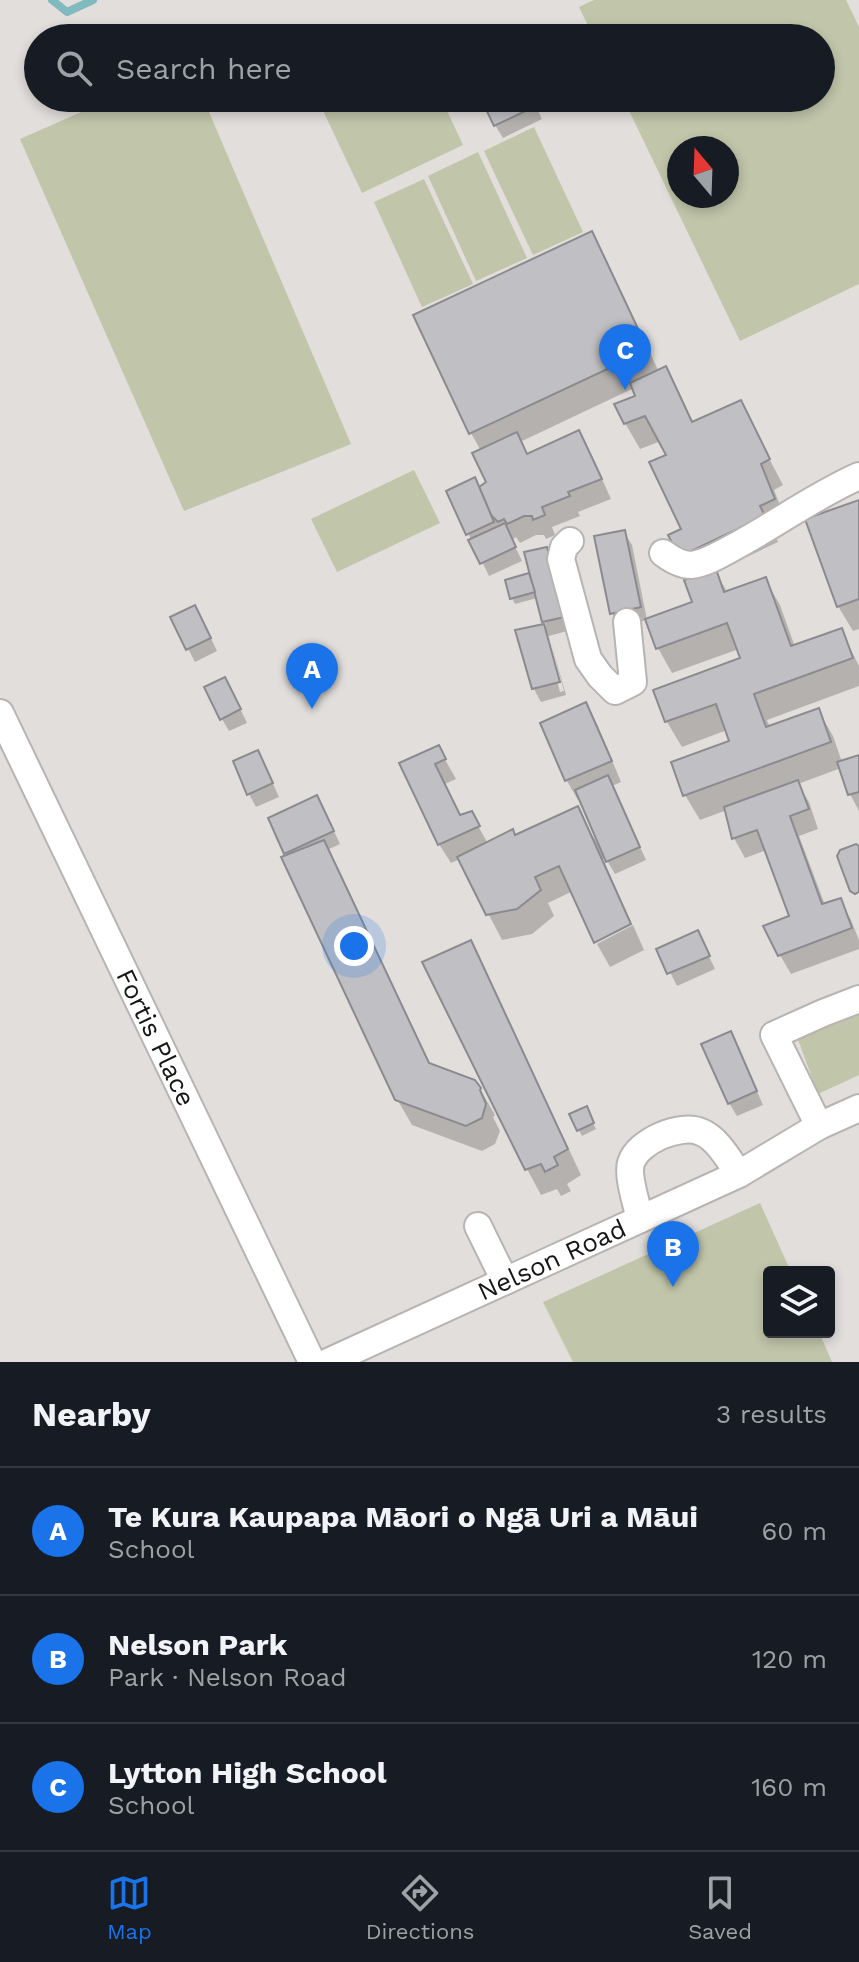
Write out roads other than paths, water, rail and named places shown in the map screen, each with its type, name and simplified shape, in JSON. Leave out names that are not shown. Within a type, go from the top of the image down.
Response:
[{"type":"street","points":[[663,553],[676,562],[692,565],[718,555],[773,526],[830,489],[859,476]]},
{"type":"street","points":[[570,541],[564,547],[561,559],[588,659],[615,691],[633,682],[627,622]]},
{"type":"street","name":"Fortis Place","points":[[0,713],[312,1362]]},
{"type":"street","points":[[819,1126],[774,1035],[859,999]]},
{"type":"street","name":"Nelson Road","points":[[328,1362],[739,1174],[819,1126],[858,1112]]},
{"type":"street","points":[[640,1219],[630,1164],[641,1147],[660,1136],[683,1129],[701,1132],[717,1144],[739,1174]]},
{"type":"street","points":[[478,1226],[505,1281]]},
{"type":"waterway","points":[[52,0],[67,12],[93,0]]},
{"type":"place","name":"Lytton High School","points":[[625,390]]},
{"type":"place","name":"Te Kura Kaupapa Māori o Ngā Uri a Māui","points":[[312,709]]},
{"type":"place","name":"Nelson Park","points":[[673,1287]]}]
